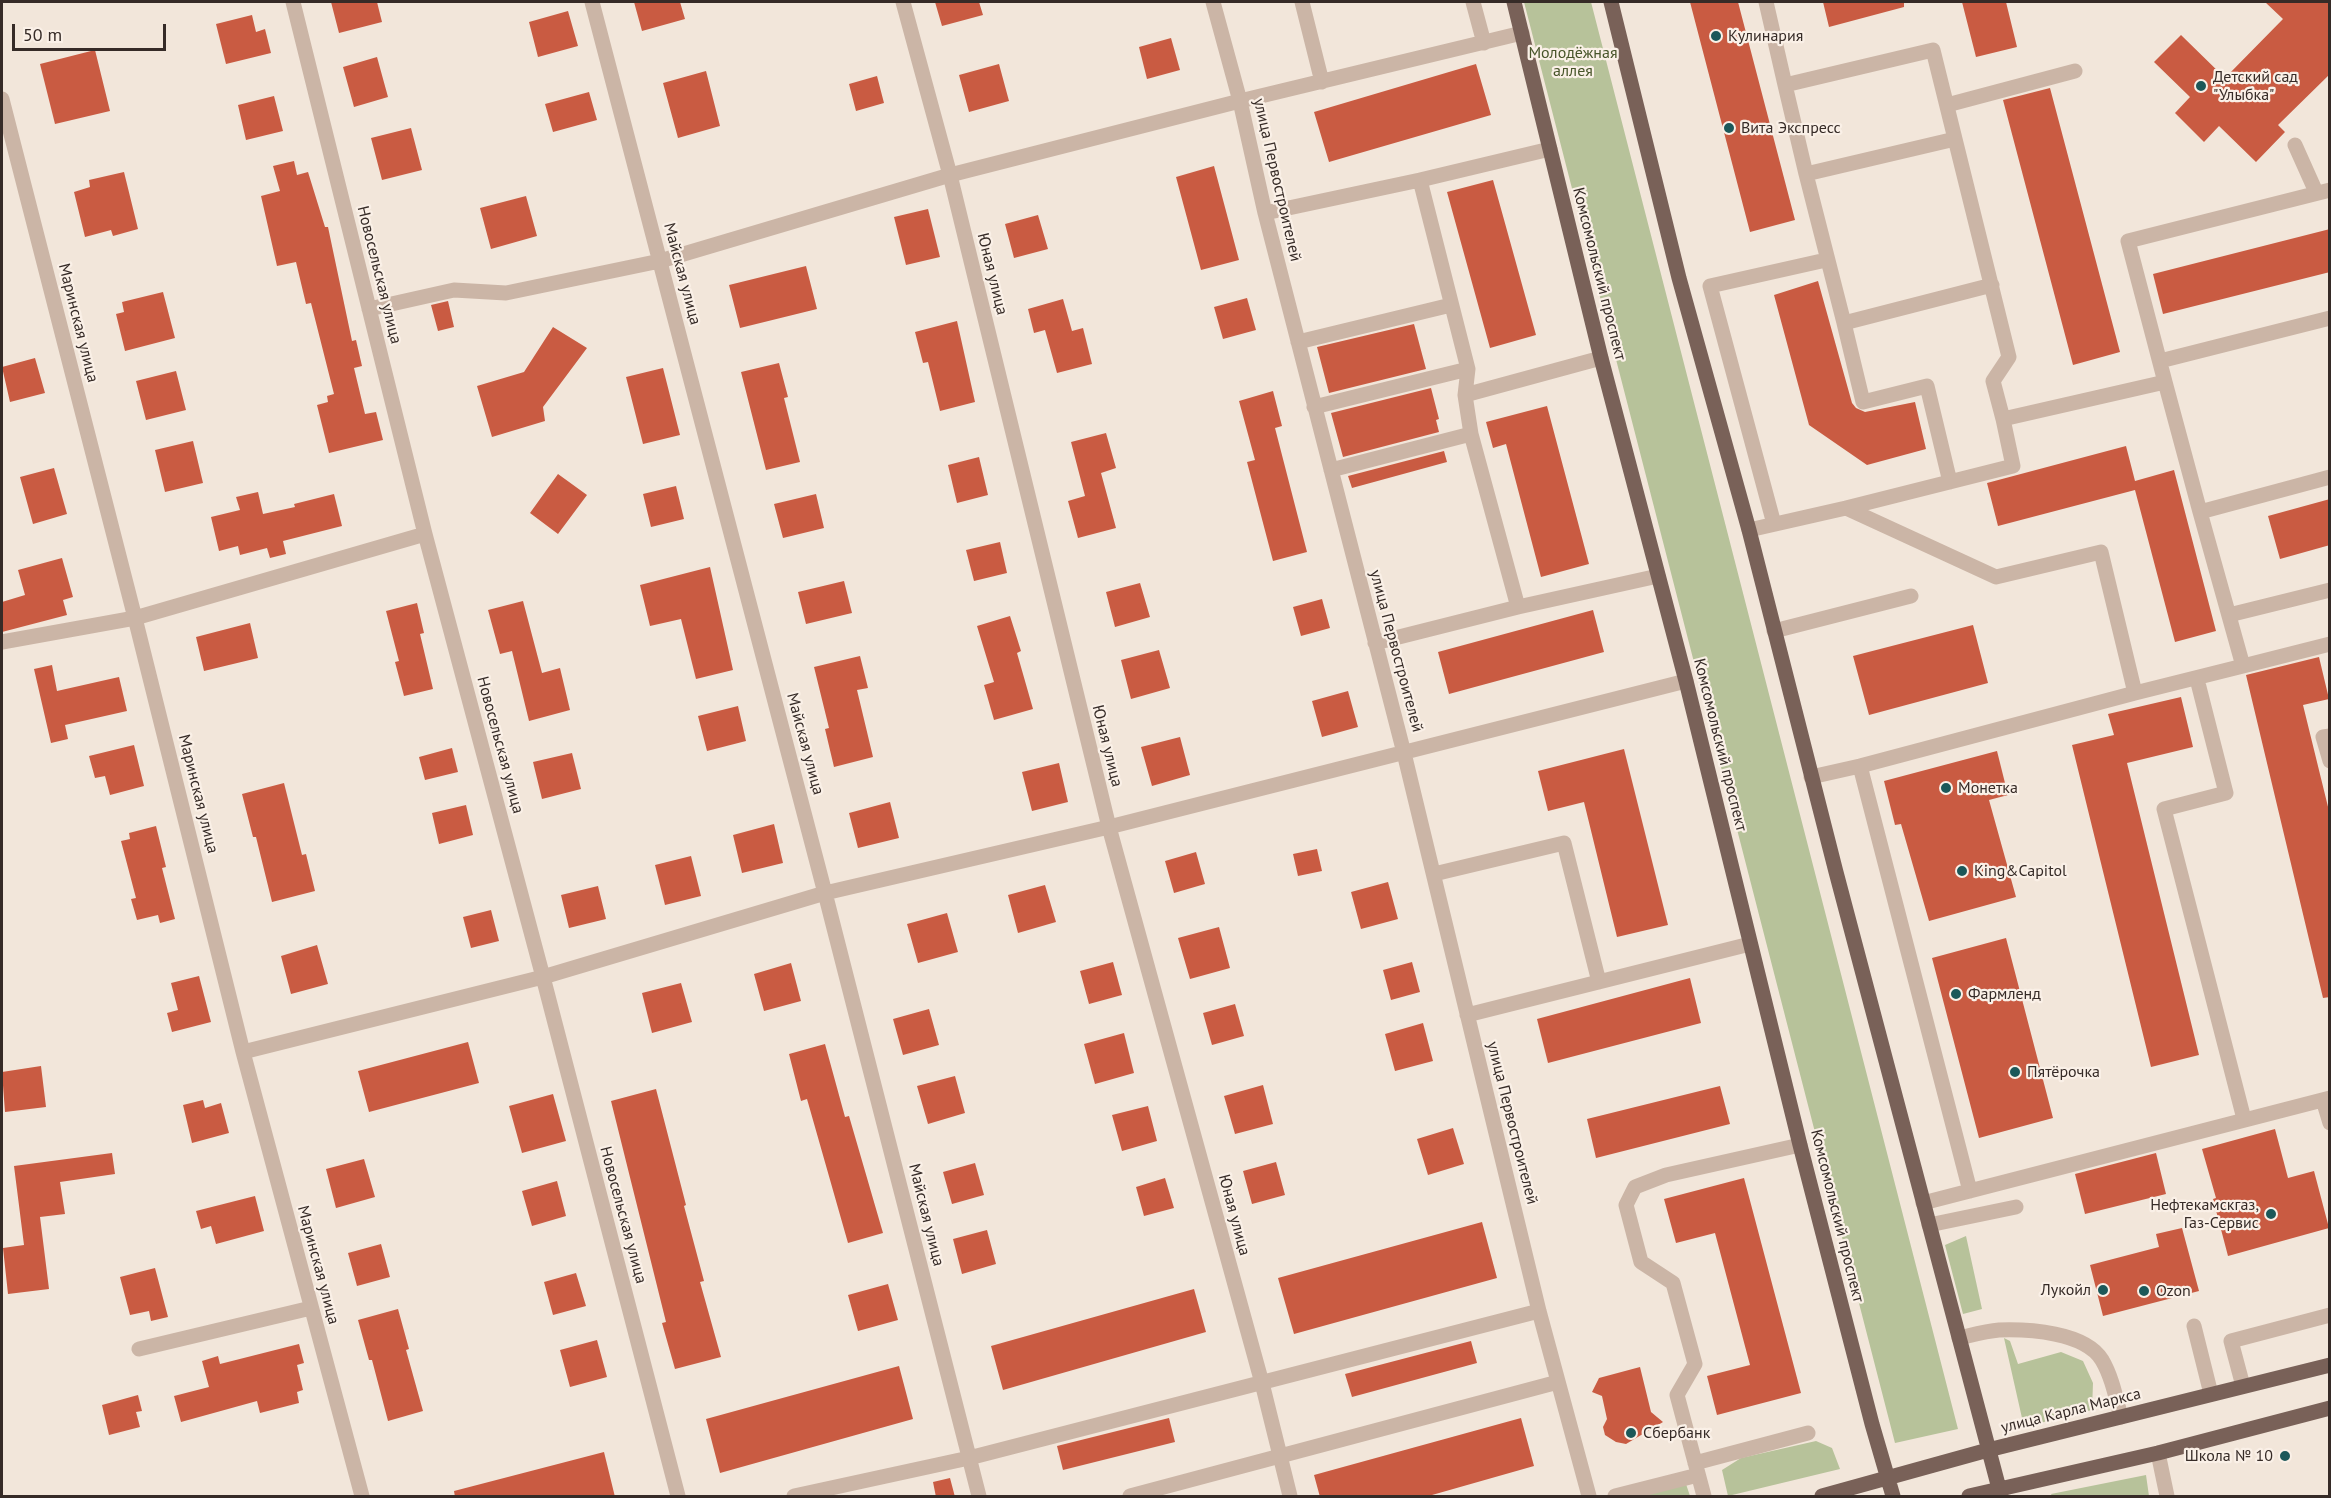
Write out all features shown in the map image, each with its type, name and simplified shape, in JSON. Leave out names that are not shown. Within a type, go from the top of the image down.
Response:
[{"type":"main road","name":"Комсомольский проспект","points":[[1514,2],[1601,358],[1686,681],[1800,1146],[1893,1497]]},
{"type":"main road","points":[[1611,2],[1678,278],[1749,530],[1811,777],[2000,1492]]},
{"type":"main road","name":"улица Карла Маркса","points":[[1822,1497],[1988,1450],[2330,1365]]},
{"type":"main road","points":[[1969,1497],[2000,1492],[2330,1408]]},
{"type":"street","name":"Новосельская улица","points":[[293,2],[424,534],[543,977],[678,1497]]},
{"type":"street","name":"Майская улица","points":[[592,2],[825,893],[979,1497]]},
{"type":"street","name":"Юная улица","points":[[903,2],[950,175],[1109,827],[1262,1383],[1290,1497]]},
{"type":"street","name":"улица Первостроителей","points":[[1213,2],[1240,101],[1264,213],[1404,753],[1539,1311],[1589,1497]]},
{"type":"street","points":[[1302,2],[1322,82]]},
{"type":"street","points":[[1473,2],[1484,43]]},
{"type":"street","points":[[1766,2],[1826,260],[1863,402],[1927,386],[1950,482]]},
{"type":"street","points":[[369,309],[454,290],[506,293],[660,261],[950,175],[1240,101],[1522,33]]},
{"type":"street","points":[[1749,530],[2013,466],[1993,381],[2009,357],[1933,50],[1785,85]]},
{"type":"street","points":[[1947,105],[2075,71]]},
{"type":"street","name":"Маринская улица","points":[[2,99],[243,1052],[362,1497]]},
{"type":"street","points":[[1806,174],[1955,139]]},
{"type":"street","points":[[2242,666],[2128,241],[2323,191],[2295,145]]},
{"type":"street","points":[[1264,213],[1420,180],[1550,149]]},
{"type":"street","points":[[1420,180],[1468,369],[1465,395],[1471,434],[1518,607]]},
{"type":"street","points":[[1774,524],[1710,286],[1826,260]]},
{"type":"street","points":[[1844,323],[1992,285]]},
{"type":"street","points":[[1298,342],[1451,305]]},
{"type":"street","points":[[2160,361],[2330,318]]},
{"type":"street","points":[[1465,395],[1601,358]]},
{"type":"street","points":[[1314,407],[1468,369]]},
{"type":"street","points":[[2003,419],[2165,382]]},
{"type":"street","points":[[1331,470],[1471,434]]},
{"type":"street","points":[[2200,512],[2330,477]]},
{"type":"street","points":[[1846,508],[1996,577],[2102,552],[2135,693]]},
{"type":"street","points":[[2,642],[135,618],[424,534]]},
{"type":"street","points":[[1375,643],[1518,607],[1658,576]]},
{"type":"street","points":[[2229,615],[2330,590]]},
{"type":"street","points":[[1774,631],[1911,596]]},
{"type":"street","points":[[1811,777],[2330,644]]},
{"type":"street","points":[[2197,679],[2226,793],[2164,809],[2244,1119]]},
{"type":"street","points":[[243,1052],[543,977],[825,893],[1109,827],[1686,681]]},
{"type":"street","points":[[2330,736],[2323,737],[2330,761]]},
{"type":"street","points":[[1860,766],[1970,1191]]},
{"type":"street","points":[[1434,874],[1564,843],[1599,982]]},
{"type":"street","points":[[1467,1015],[1750,944]]},
{"type":"street","points":[[1923,1203],[2326,1099],[2330,1123]]},
{"type":"street","points":[[1704,1497],[1677,1395],[1695,1364],[1673,1282],[1641,1262],[1626,1205],[1635,1187],[1666,1175],[1800,1146]]},
{"type":"street","points":[[1929,1225],[2016,1208]]},
{"type":"street","points":[[139,1349],[311,1308]]},
{"type":"street","points":[[794,1497],[969,1458],[1539,1311]]},
{"type":"street","points":[[2243,1386],[2230,1341],[2330,1315]]},
{"type":"street","points":[[2194,1326],[2211,1394]]},
{"type":"street","points":[[1959,1338],[1999,1330],[2061,1334],[2087,1346],[2101,1359],[2114,1389],[2121,1417]]},
{"type":"street","points":[[1130,1497],[1558,1382]]},
{"type":"street","points":[[1615,1497],[1808,1434]]},
{"type":"street","points":[[2157,1453],[2167,1497]]},
{"type":"green space","name":"Молодёжная аллея","points":[[1524,2],[1591,2],[1958,1429],[1895,1443]]},
{"type":"green space","points":[[1966,1236],[1982,1309],[1963,1314],[1945,1245]]},
{"type":"green space","points":[[2004,1338],[2010,1341],[2018,1364],[2061,1352],[2083,1361],[2093,1383],[2092,1410],[2024,1427]]},
{"type":"green space","points":[[1816,1441],[1832,1448],[1840,1469],[1728,1496],[1722,1470],[1741,1458]]},
{"type":"green space","points":[[2146,1475],[2149,1496],[2052,1496],[2051,1494]]},
{"type":"green space","points":[[1685,1481],[1690,1496],[1612,1496]]},
{"type":"building","points":[[331,2],[377,2],[382,22],[339,33]]},
{"type":"building","points":[[634,2],[680,2],[685,19],[642,31]]},
{"type":"building","points":[[935,2],[979,2],[983,15],[942,26]]},
{"type":"building","points":[[1690,2],[1738,2],[1795,220],[1750,232]]},
{"type":"building","points":[[1823,2],[1904,2],[1904,7],[1829,27]]},
{"type":"building","points":[[1962,2],[2006,2],[2017,47],[1976,57]]},
{"type":"building","points":[[2265,2],[2330,2],[2330,74],[2278,125],[2285,132],[2256,162],[2219,126],[2204,142],[2175,113],[2190,97],[2154,62],[2181,35],[2225,78],[2283,19]]},
{"type":"building","points":[[568,11],[578,46],[538,57],[529,22]]},
{"type":"building","points":[[252,15],[256,32],[265,29],[271,53],[226,64],[216,24]]},
{"type":"building","points":[[1171,38],[1180,70],[1147,79],[1139,47]]},
{"type":"building","points":[[95,50],[110,111],[55,124],[40,64]]},
{"type":"building","points":[[377,57],[388,97],[354,107],[343,67]]},
{"type":"building","points":[[999,64],[1009,101],[969,112],[959,75]]},
{"type":"building","points":[[1476,64],[1491,115],[1329,162],[1314,112]]},
{"type":"building","points":[[706,71],[720,126],[678,138],[663,83]]},
{"type":"building","points":[[877,76],[884,103],[856,111],[849,84]]},
{"type":"building","points":[[2050,88],[2120,352],[2073,365],[2003,100]]},
{"type":"building","points":[[589,92],[597,120],[553,132],[545,104]]},
{"type":"building","points":[[274,96],[283,131],[246,140],[238,105]]},
{"type":"building","points":[[411,128],[422,170],[382,180],[371,138]]},
{"type":"building","points":[[294,161],[297,175],[308,172],[325,227],[328,227],[352,341],[356,340],[362,366],[354,368],[365,414],[376,412],[383,440],[329,453],[317,405],[328,402],[327,396],[334,394],[311,303],[306,304],[296,262],[277,266],[261,196],[280,191],[273,166]]},
{"type":"building","points":[[1214,166],[1239,260],[1201,270],[1176,177]]},
{"type":"building","points":[[124,172],[138,229],[113,236],[111,230],[85,237],[74,192],[90,187],[89,180]]},
{"type":"building","points":[[1493,180],[1536,335],[1490,348],[1447,192]]},
{"type":"building","points":[[526,196],[537,236],[491,249],[480,208]]},
{"type":"building","points":[[928,209],[940,257],[906,265],[894,217]]},
{"type":"building","points":[[1038,215],[1048,249],[1014,258],[1005,224]]},
{"type":"building","points":[[2330,229],[2330,272],[2163,314],[2153,274]]},
{"type":"building","points":[[806,266],[817,309],[740,328],[729,285]]},
{"type":"building","points":[[1818,281],[1852,403],[1856,408],[1865,412],[1915,402],[1926,449],[1867,465],[1809,425],[1774,295]]},
{"type":"building","points":[[163,292],[175,338],[125,351],[116,314],[124,312],[122,302]]},
{"type":"building","points":[[1247,298],[1256,330],[1223,339],[1214,307]]},
{"type":"building","points":[[1063,299],[1072,331],[1083,328],[1092,364],[1057,373],[1045,330],[1034,333],[1028,309]]},
{"type":"building","points":[[448,301],[454,327],[438,331],[431,305]]},
{"type":"building","points":[[957,321],[975,402],[940,411],[928,362],[923,363],[915,332]]},
{"type":"building","points":[[1414,324],[1426,369],[1329,393],[1317,347]]},
{"type":"building","points":[[553,327],[587,348],[543,407],[545,421],[492,437],[477,386],[524,372]]},
{"type":"building","points":[[35,358],[45,393],[10,402],[2,367]]},
{"type":"building","points":[[779,363],[788,397],[784,398],[800,462],[766,470],[741,372]]},
{"type":"building","points":[[663,368],[680,435],[643,444],[626,377]]},
{"type":"building","points":[[176,371],[186,410],[146,420],[136,381]]},
{"type":"building","points":[[1431,388],[1439,419],[1436,420],[1439,432],[1343,457],[1331,413]]},
{"type":"building","points":[[1273,391],[1282,426],[1275,428],[1307,552],[1273,561],[1247,462],[1255,460],[1239,401]]},
{"type":"building","points":[[1547,406],[1589,564],[1541,577],[1506,444],[1493,448],[1486,422]]},
{"type":"building","points":[[1106,433],[1116,468],[1101,473],[1116,528],[1078,538],[1068,501],[1085,496],[1071,442]]},
{"type":"building","points":[[193,441],[203,483],[165,492],[155,450]]},
{"type":"building","points":[[2126,446],[2135,481],[2174,470],[2216,631],[2175,642],[2135,490],[1998,526],[1987,483]]},
{"type":"building","points":[[1444,451],[1447,462],[1352,488],[1348,476]]},
{"type":"building","points":[[979,457],[988,495],[957,503],[948,465]]},
{"type":"building","points":[[54,468],[67,514],[33,524],[20,477]]},
{"type":"building","points":[[558,474],[587,495],[558,534],[530,513]]},
{"type":"building","points":[[676,486],[684,519],[651,527],[643,494]]},
{"type":"building","points":[[258,492],[263,514],[295,507],[294,504],[334,494],[342,526],[283,541],[286,554],[270,558],[267,548],[240,555],[238,546],[219,551],[211,517],[240,510],[236,497]]},
{"type":"building","points":[[816,494],[824,528],[783,538],[774,504]]},
{"type":"building","points":[[2330,499],[2330,545],[2280,559],[2268,516]]},
{"type":"building","points":[[1000,542],[1007,573],[974,581],[966,550]]},
{"type":"building","points":[[62,558],[73,597],[63,600],[67,615],[2,632],[2,602],[25,595],[18,570]]},
{"type":"building","points":[[710,567],[733,670],[696,679],[681,619],[650,626],[640,585]]},
{"type":"building","points":[[844,581],[852,613],[806,624],[798,592]]},
{"type":"building","points":[[1140,583],[1150,617],[1115,627],[1106,592]]},
{"type":"building","points":[[1322,599],[1330,628],[1301,636],[1293,607]]},
{"type":"building","points":[[523,601],[542,673],[560,668],[570,710],[529,721],[512,651],[500,654],[488,610]]},
{"type":"building","points":[[417,603],[424,633],[420,634],[433,689],[404,696],[395,662],[399,661],[386,611]]},
{"type":"building","points":[[1593,610],[1604,652],[1449,694],[1438,652]]},
{"type":"building","points":[[1010,616],[1021,651],[1017,653],[1033,709],[994,720],[984,685],[994,682],[977,626]]},
{"type":"building","points":[[250,623],[258,658],[204,671],[196,637]]},
{"type":"building","points":[[1973,625],[1988,683],[1869,715],[1853,656]]},
{"type":"building","points":[[1159,650],[1170,688],[1131,699],[1121,660]]},
{"type":"building","points":[[860,656],[868,688],[857,690],[873,757],[834,767],[825,729],[829,728],[814,667]]},
{"type":"building","points":[[2319,657],[2329,699],[2303,705],[2330,815],[2330,997],[2323,998],[2246,675]]},
{"type":"building","points":[[52,665],[57,691],[119,677],[127,711],[65,725],[68,739],[51,743],[34,669]]},
{"type":"building","points":[[1348,691],[1358,727],[1322,737],[1312,701]]},
{"type":"building","points":[[2181,697],[2193,747],[2127,763],[2199,1055],[2151,1067],[2072,745],[2114,735],[2108,714]]},
{"type":"building","points":[[738,706],[746,741],[707,751],[698,716]]},
{"type":"building","points":[[1180,737],[1190,775],[1152,786],[1141,747]]},
{"type":"building","points":[[134,745],[144,786],[110,795],[105,776],[95,778],[89,756]]},
{"type":"building","points":[[452,748],[458,772],[425,780],[419,757]]},
{"type":"building","points":[[1624,749],[1668,925],[1617,937],[1584,802],[1548,811],[1538,771]]},
{"type":"building","points":[[1997,751],[2008,795],[1989,800],[2016,897],[1929,921],[1901,824],[1895,825],[1884,781]]},
{"type":"building","points":[[572,753],[581,789],[542,799],[533,762]]},
{"type":"building","points":[[1059,763],[1068,802],[1032,811],[1022,772]]},
{"type":"building","points":[[284,783],[302,855],[306,854],[315,891],[272,902],[256,837],[253,837],[242,794]]},
{"type":"building","points":[[890,802],[899,838],[858,848],[849,813]]},
{"type":"building","points":[[466,805],[473,835],[439,844],[432,813]]},
{"type":"building","points":[[774,824],[783,863],[742,873],[733,835]]},
{"type":"building","points":[[156,826],[166,867],[162,868],[175,919],[160,923],[158,915],[137,920],[131,899],[136,898],[121,841],[130,839],[129,833]]},
{"type":"building","points":[[1317,849],[1322,871],[1298,876],[1293,854]]},
{"type":"building","points":[[1196,852],[1205,884],[1174,893],[1165,861]]},
{"type":"building","points":[[691,856],[701,896],[665,905],[655,865]]},
{"type":"building","points":[[1388,882],[1398,919],[1361,929],[1351,892]]},
{"type":"building","points":[[1045,885],[1056,922],[1018,933],[1008,895]]},
{"type":"building","points":[[598,886],[606,919],[569,928],[561,895]]},
{"type":"building","points":[[491,910],[499,941],[471,948],[463,917]]},
{"type":"building","points":[[947,913],[958,952],[918,963],[907,924]]},
{"type":"building","points":[[1219,927],[1230,968],[1190,979],[1178,938]]},
{"type":"building","points":[[2006,938],[2053,1118],[1979,1138],[1932,958]]},
{"type":"building","points":[[317,945],[328,984],[291,994],[281,956]]},
{"type":"building","points":[[1113,962],[1122,995],[1089,1004],[1080,971]]},
{"type":"building","points":[[1412,962],[1420,992],[1391,1000],[1383,970]]},
{"type":"building","points":[[791,963],[801,1001],[764,1011],[754,974]]},
{"type":"building","points":[[199,976],[211,1022],[172,1032],[167,1013],[178,1010],[171,983]]},
{"type":"building","points":[[1690,978],[1701,1023],[1548,1063],[1537,1019]]},
{"type":"building","points":[[681,983],[692,1022],[652,1033],[642,993]]},
{"type":"building","points":[[1235,1004],[1244,1036],[1212,1045],[1203,1013]]},
{"type":"building","points":[[929,1009],[939,1045],[903,1055],[893,1019]]},
{"type":"building","points":[[1423,1023],[1433,1061],[1395,1071],[1385,1034]]},
{"type":"building","points":[[1124,1033],[1134,1073],[1095,1084],[1084,1044]]},
{"type":"building","points":[[468,1042],[479,1083],[369,1112],[358,1071]]},
{"type":"building","points":[[825,1044],[845,1117],[849,1116],[883,1233],[848,1243],[807,1099],[801,1101],[789,1054]]},
{"type":"building","points":[[41,1066],[46,1107],[5,1112],[2,1072]]},
{"type":"building","points":[[955,1076],[965,1113],[928,1124],[917,1086]]},
{"type":"building","points":[[1263,1085],[1273,1124],[1235,1134],[1224,1096]]},
{"type":"building","points":[[1720,1086],[1730,1124],[1596,1158],[1587,1119]]},
{"type":"building","points":[[656,1089],[704,1281],[700,1282],[721,1357],[675,1369],[662,1323],[666,1322],[611,1101]]},
{"type":"building","points":[[553,1094],[566,1141],[522,1153],[509,1106]]},
{"type":"building","points":[[203,1100],[205,1108],[221,1103],[229,1133],[192,1143],[183,1105]]},
{"type":"building","points":[[1148,1106],[1157,1141],[1122,1151],[1112,1115]]},
{"type":"building","points":[[1453,1128],[1464,1164],[1428,1175],[1417,1139]]},
{"type":"building","name":"Нефтекамскгаз, Газ-Сервис","points":[[2275,1129],[2288,1178],[2314,1171],[2329,1228],[2228,1256],[2213,1199],[2216,1198],[2202,1149]]},
{"type":"building","points":[[112,1153],[115,1174],[60,1182],[65,1214],[40,1217],[49,1289],[8,1294],[3,1248],[24,1245],[14,1166]]},
{"type":"building","points":[[2156,1153],[2166,1194],[2085,1214],[2075,1174]]},
{"type":"building","points":[[364,1159],[375,1197],[336,1208],[326,1169]]},
{"type":"building","points":[[1276,1162],[1285,1195],[1252,1204],[1243,1171]]},
{"type":"building","points":[[975,1163],[984,1195],[952,1204],[943,1172]]},
{"type":"building","points":[[1165,1178],[1174,1208],[1144,1216],[1136,1187]]},
{"type":"building","points":[[1744,1178],[1801,1393],[1717,1415],[1707,1376],[1750,1365],[1715,1233],[1676,1243],[1664,1199]]},
{"type":"building","points":[[557,1181],[566,1216],[532,1226],[522,1191]]},
{"type":"building","points":[[255,1196],[264,1231],[216,1244],[211,1226],[201,1229],[196,1211]]},
{"type":"building","points":[[1482,1222],[1497,1278],[1294,1334],[1278,1278]]},
{"type":"building","points":[[2182,1228],[2199,1291],[2103,1316],[2090,1265],[2159,1247],[2156,1234]]},
{"type":"building","points":[[987,1230],[996,1264],[962,1274],[953,1239]]},
{"type":"building","points":[[381,1244],[390,1277],[357,1286],[348,1253]]},
{"type":"building","points":[[155,1268],[168,1317],[151,1321],[149,1311],[130,1315],[120,1277]]},
{"type":"building","points":[[576,1273],[586,1306],[553,1315],[544,1282]]},
{"type":"building","points":[[888,1284],[898,1320],[858,1331],[848,1295]]},
{"type":"building","points":[[1194,1289],[1206,1332],[1003,1390],[991,1346]]},
{"type":"building","points":[[398,1309],[409,1349],[406,1350],[423,1411],[388,1421],[372,1360],[369,1360],[358,1320]]},
{"type":"building","points":[[597,1340],[607,1377],[570,1387],[560,1350]]},
{"type":"building","points":[[1471,1341],[1477,1363],[1352,1397],[1345,1374]]},
{"type":"building","points":[[299,1344],[304,1363],[297,1365],[303,1390],[297,1392],[299,1403],[260,1413],[257,1401],[181,1422],[174,1396],[209,1387],[202,1361],[218,1356],[220,1364]]},
{"type":"building","points":[[899,1366],[913,1419],[720,1473],[706,1419]]},
{"type":"building","points":[[1640,1367],[1651,1412],[1663,1422],[1626,1444],[1616,1442],[1605,1435],[1603,1427],[1607,1419],[1602,1396],[1592,1392],[1599,1378]]},
{"type":"building","points":[[138,1395],[142,1411],[136,1412],[140,1427],[109,1435],[102,1405]]},
{"type":"building","points":[[1169,1418],[1175,1442],[1063,1470],[1057,1446]]},
{"type":"building","points":[[1521,1418],[1534,1466],[1425,1497],[1320,1497],[1314,1475]]},
{"type":"building","points":[[604,1452],[615,1497],[455,1497],[454,1491]]},
{"type":"building","points":[[950,1478],[955,1497],[936,1497],[933,1482]]},
{"type":"place","name":"Кулинария","points":[[1716,36]]},
{"type":"place","name":"Детский сад \"Улыбка\"","points":[[2201,86]]},
{"type":"place","name":"Вита Экспресс","points":[[1729,128]]},
{"type":"place","name":"Монетка","points":[[1946,788]]},
{"type":"place","name":"King&Capitol","points":[[1962,871]]},
{"type":"place","name":"Фармленд","points":[[1956,994]]},
{"type":"place","name":"Пятёрочка","points":[[2015,1072]]},
{"type":"place","name":"Нефтекамскгаз, Газ-Сервис","points":[[2271,1214]]},
{"type":"place","name":"Лукойл","points":[[2103,1290]]},
{"type":"place","name":"Ozon","points":[[2144,1291]]},
{"type":"place","name":"Сбербанк","points":[[1631,1433]]},
{"type":"place","name":"Школа № 10","points":[[2285,1456]]}]
